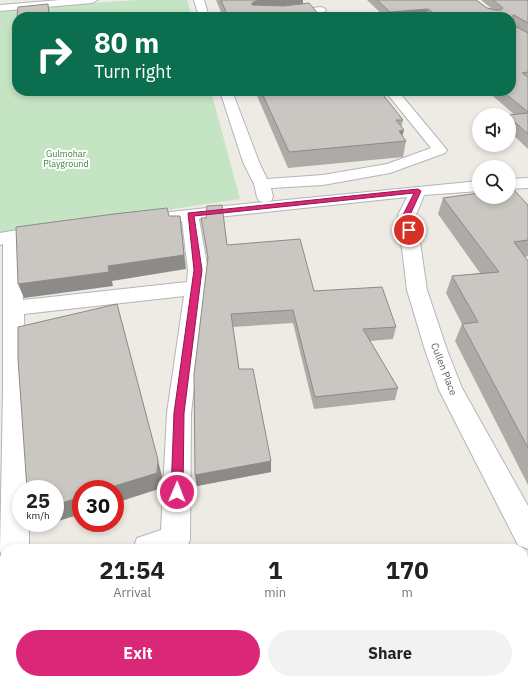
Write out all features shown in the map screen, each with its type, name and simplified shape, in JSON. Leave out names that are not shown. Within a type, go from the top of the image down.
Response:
[{"type":"street","points":[[0,8],[66,4],[92,0]]},
{"type":"street","points":[[199,0],[203,12]]},
{"type":"street","points":[[313,0],[322,12]]},
{"type":"street","points":[[228,96],[251,162],[262,184],[267,206]]},
{"type":"street","points":[[262,184],[324,180],[390,168],[440,150],[395,96]]},
{"type":"street","points":[[516,184],[528,183]]},
{"type":"street","points":[[135,220],[472,187]]},
{"type":"street","name":"Cullen Place","points":[[418,191],[406,215],[417,290],[431,335],[451,390],[528,535]]},
{"type":"street","points":[[163,544],[175,540],[179,413],[198,270],[190,214]]},
{"type":"street","points":[[14,544],[15,391],[13,308],[6,238],[63,228]]},
{"type":"street","points":[[13,308],[195,288]]},
{"type":"green space","name":"Gulmohar Playground","points":[[138,0],[187,0],[191,12],[12,12],[12,96],[212,96],[240,199],[0,235],[0,9]]},
{"type":"building","points":[[221,0],[258,0],[252,3],[252,5],[284,6],[309,3],[317,12],[226,12]]},
{"type":"building","points":[[377,0],[476,0],[487,8],[501,10],[503,8],[493,0],[528,0],[528,23],[516,16],[516,12],[432,12],[428,9],[390,12]]},
{"type":"building","points":[[48,4],[49,12],[18,12],[18,7]]},
{"type":"building","points":[[516,27],[528,33],[528,72],[522,73],[528,77],[528,112],[508,96],[516,96]]},
{"type":"building","points":[[263,96],[384,96],[403,120],[396,120],[404,130],[399,131],[406,141],[289,152]]},
{"type":"building","points":[[528,113],[528,134],[516,123],[516,114]]},
{"type":"building","points":[[516,192],[528,205],[528,240],[514,242],[528,261],[528,448],[462,324],[478,322],[452,276],[499,272],[443,198],[472,194],[472,204],[516,204]]},
{"type":"building","points":[[222,205],[227,245],[300,239],[314,291],[382,287],[396,327],[363,329],[398,388],[315,397],[293,310],[231,314],[239,369],[253,369],[271,461],[195,475],[194,375],[208,257],[201,218],[206,218],[207,206]]},
{"type":"building","points":[[167,208],[169,216],[180,216],[184,255],[108,266],[109,272],[18,284],[16,227]]},
{"type":"building","points":[[117,304],[158,460],[157,473],[124,483],[124,480],[72,480],[72,500],[64,502],[64,480],[26,480],[18,359],[18,327]]},
{"type":"route","points":[[177,492],[179,413],[198,270],[190,214],[418,191],[406,215],[409,230]]}]
